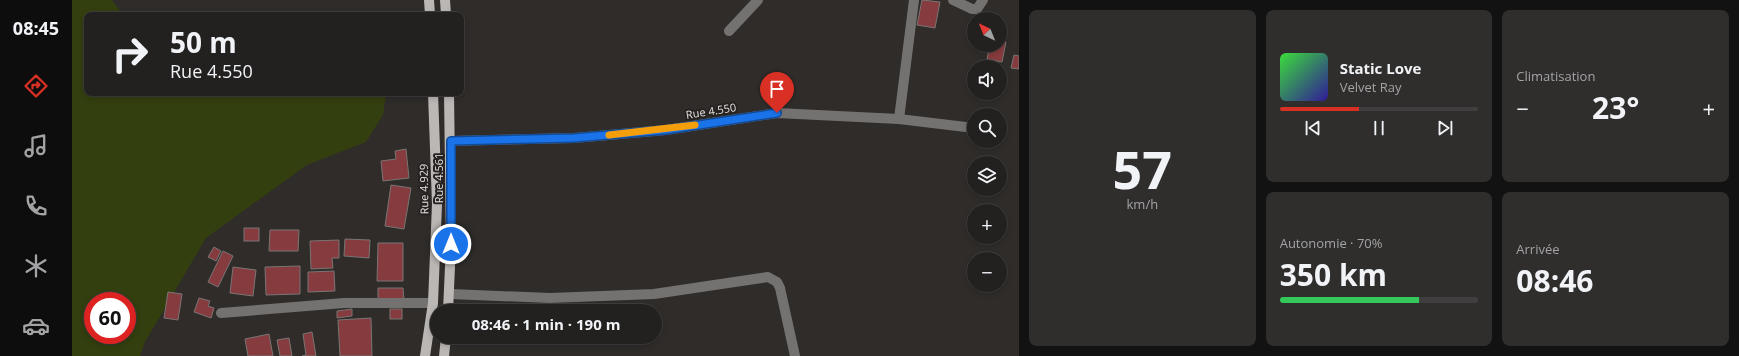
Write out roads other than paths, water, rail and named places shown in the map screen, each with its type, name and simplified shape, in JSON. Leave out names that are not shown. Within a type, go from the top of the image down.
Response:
[{"type":"main road","points":[[429,0],[430,12]]},
{"type":"main road","points":[[445,0],[446,12]]},
{"type":"main road","name":"Rue 4.929","points":[[425,356],[433,303],[437,204],[433,96]]},
{"type":"main road","name":"Rue 4.561","points":[[449,96],[451,141],[449,304]]},
{"type":"main road","points":[[444,356],[445,344]]},
{"type":"street","points":[[728,31],[758,0]]},
{"type":"street","points":[[899,119],[914,0]]},
{"type":"street","points":[[953,0],[972,9],[977,9],[983,0]]},
{"type":"street","name":"Rue 4.550","points":[[451,141],[574,138],[666,130],[777,113],[899,119],[967,127]]},
{"type":"street","points":[[450,294],[550,298],[654,294],[768,277],[777,282],[780,288],[795,356]]},
{"type":"street","points":[[221,313],[344,303],[433,303]]}]
